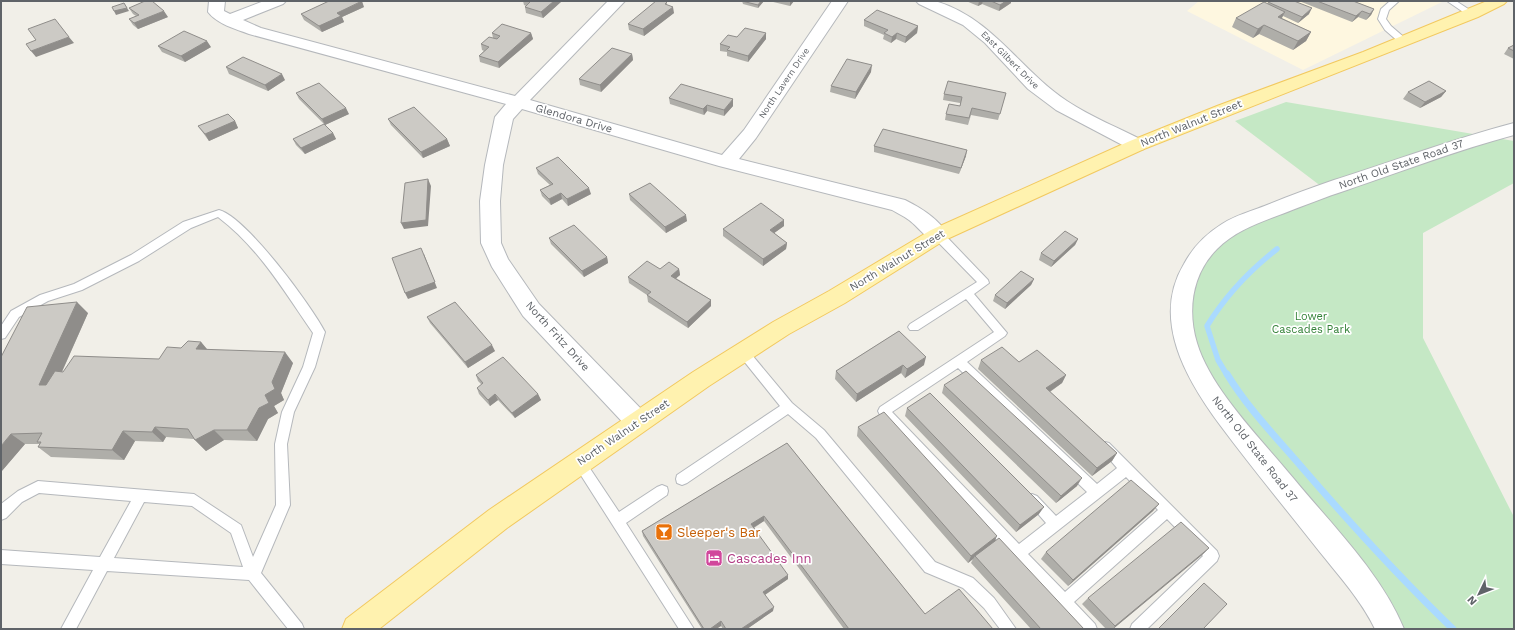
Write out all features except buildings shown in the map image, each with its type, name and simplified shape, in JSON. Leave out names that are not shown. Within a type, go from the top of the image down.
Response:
[{"type":"main road","name":"North Walnut Street","points":[[356,629],[498,519],[638,422],[743,352],[938,235],[1136,145],[1223,110],[1369,55],[1472,14],[1499,1]]},
{"type":"street","points":[[217,1],[216,12],[228,20],[278,1]]},
{"type":"street","name":"North Fritz Drive","points":[[617,1],[504,117],[490,202],[491,243],[499,262],[531,310],[638,422]]},
{"type":"street","name":"North Lavern Drive","points":[[726,162],[750,134],[840,1]]},
{"type":"street","name":"East Gilbert Drive","points":[[924,1],[956,15],[974,26],[991,40],[1034,85],[1062,106],[1136,145]]},
{"type":"street","name":"Glendora Drive","points":[[228,20],[269,34],[518,102],[726,162],[898,205],[915,214],[938,235]]},
{"type":"street","name":"North Old State Road 37","points":[[1390,629],[1380,609],[1360,580],[1228,417],[1209,389],[1193,362],[1181,324],[1180,307],[1183,290],[1187,277],[1201,253],[1226,231],[1241,222],[1326,190],[1449,148],[1514,129]]},
{"type":"lane","points":[[1395,1],[1385,9],[1382,19],[1388,28],[1404,41]]},
{"type":"lane","points":[[1451,1],[1472,14]]},
{"type":"lane","points":[[1,335],[15,314],[44,298],[78,287],[135,258],[187,225],[218,213],[232,221],[252,241],[319,332],[309,367],[288,412],[281,444],[283,506],[253,574]]},
{"type":"lane","points":[[914,328],[984,283],[938,235]]},
{"type":"lane","points":[[967,293],[1001,333],[884,411],[1090,629]]},
{"type":"lane","points":[[743,352],[788,407],[820,434],[930,567],[968,583],[989,603],[1009,629]]},
{"type":"lane","points":[[959,361],[1096,492]]},
{"type":"lane","points":[[922,386],[933,397]]},
{"type":"lane","points":[[682,479],[788,407]]},
{"type":"lane","points":[[1095,437],[1212,556],[1137,629]]},
{"type":"lane","points":[[579,462],[687,629]]},
{"type":"lane","points":[[1018,553],[1126,469]]},
{"type":"lane","points":[[1,514],[6,507],[20,495],[38,487],[194,500],[236,529],[253,574],[297,629]]},
{"type":"lane","points":[[617,521],[662,491]]},
{"type":"lane","points":[[1024,491],[1056,524]]},
{"type":"lane","points":[[68,629],[141,495]]},
{"type":"lane","points":[[1064,602],[1167,511]]},
{"type":"lane","points":[[1,557],[253,574]]},
{"type":"shaded area","points":[[1199,1],[1444,1],[1303,70],[1187,11]]},
{"type":"green space","name":"Lower Cascades Park","points":[[1286,102],[1514,141],[1514,183],[1423,233],[1423,338],[1514,517],[1514,629],[1400,629],[1235,413],[1206,367],[1189,324],[1190,295],[1199,268],[1218,245],[1245,229],[1326,190],[1235,121]]},
{"type":"waterway","points":[[1227,375],[1218,360],[1207,326],[1222,304],[1239,284],[1277,249]]},
{"type":"waterway","points":[[1227,374],[1243,398],[1261,420],[1336,507],[1393,569],[1453,629]]},
{"type":"place","name":"Sleeper's Bar","points":[[664,532]]},
{"type":"place","name":"Cascades Inn","points":[[714,558]]}]
